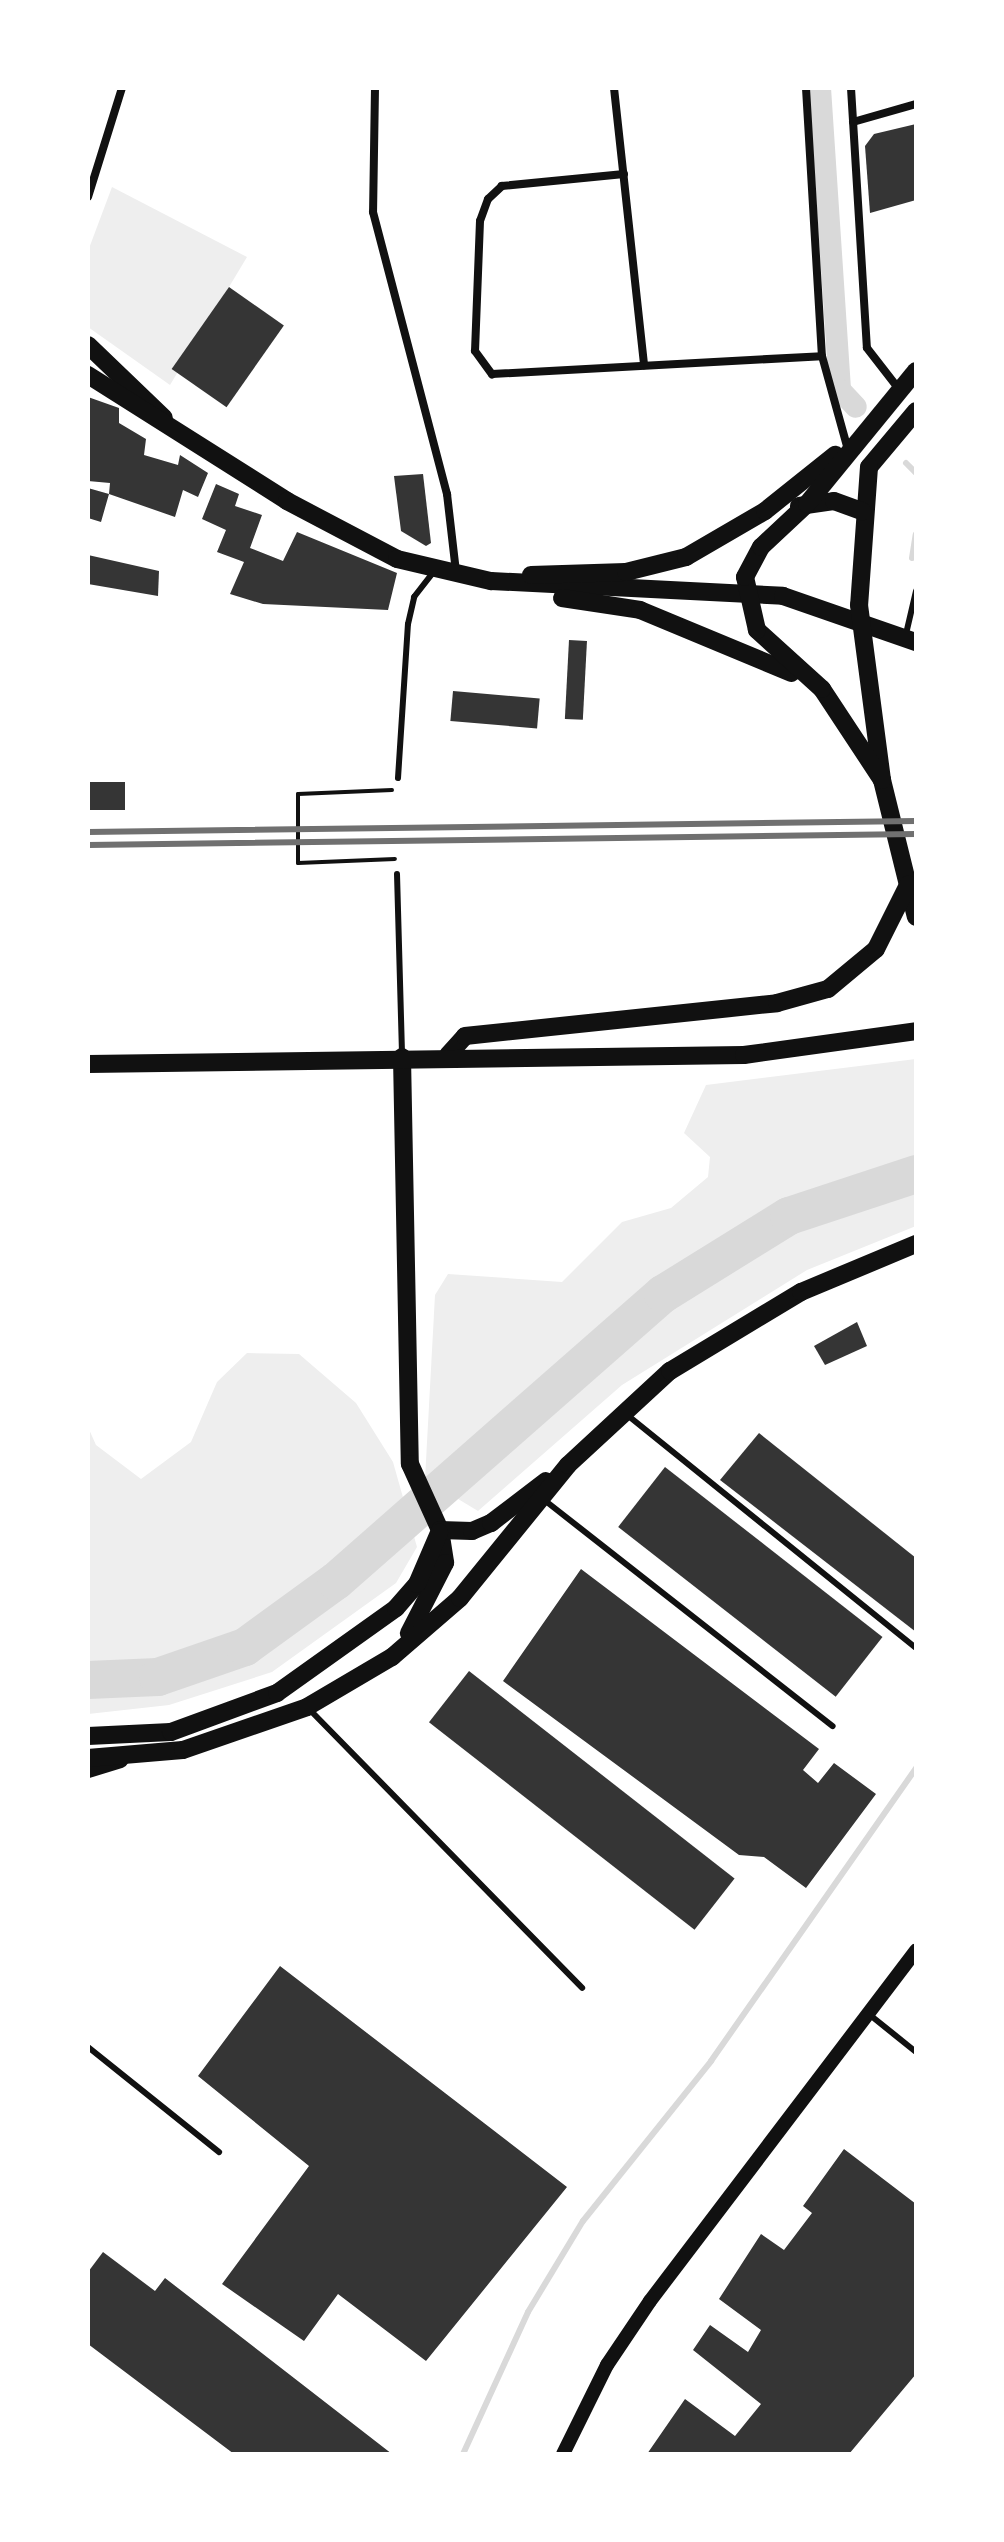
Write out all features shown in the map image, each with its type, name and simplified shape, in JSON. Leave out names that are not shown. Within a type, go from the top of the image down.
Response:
[{"type":"main road","points":[[88,345],[171,426]]},
{"type":"main road","points":[[883,786],[822,689],[757,630],[744,593],[750,562],[807,504],[847,446],[916,371]]},
{"type":"main road","points":[[88,375],[357,540],[435,570],[457,577],[498,582],[665,595],[744,593],[783,596],[910,639]]},
{"type":"main road","points":[[916,411],[869,467],[862,511],[859,605],[862,667],[883,786],[912,888],[916,917]]},
{"type":"main road","points":[[498,582],[626,572],[686,557],[765,511],[847,446]]},
{"type":"main road","points":[[765,511],[834,501],[862,511]]},
{"type":"main road","points":[[498,582],[640,610],[749,651],[822,689]]},
{"type":"main road","points":[[448,1055],[465,1036],[777,1003],[828,989],[876,949],[912,888]]},
{"type":"main road","points":[[88,1064],[448,1055],[744,1055],[916,1031]]},
{"type":"main road","points":[[392,1657],[441,1583],[437,1524],[418,1488],[410,1464],[402,1057]]},
{"type":"main road","points":[[88,1770],[123,1759],[183,1750],[307,1707],[392,1657],[460,1598],[568,1465],[623,1411],[730,1331],[916,1244]]},
{"type":"main road","points":[[437,1524],[472,1531],[491,1523],[568,1465]]},
{"type":"main road","points":[[88,1736],[171,1732],[277,1693],[396,1608],[417,1584],[437,1524]]},
{"type":"main road","points":[[88,1758],[123,1759]]},
{"type":"street","points":[[88,197],[122,88]]},
{"type":"street","points":[[375,88],[373,212],[447,494],[457,577]]},
{"type":"street","points":[[614,88],[644,365]]},
{"type":"street","points":[[806,88],[822,356],[847,446]]},
{"type":"street","points":[[851,88],[867,348],[898,388]]},
{"type":"street","points":[[853,122],[916,104]]},
{"type":"street","points":[[624,174],[502,186],[488,199],[480,221],[475,351],[492,374],[506,377],[644,365],[822,356]]},
{"type":"street","points":[[563,2454],[607,2365],[650,2301],[870,2015],[916,1950]]},
{"type":"lane","points":[[398,778],[408,624],[414,597],[435,570]]},
{"type":"lane","points":[[910,639],[916,591]]},
{"type":"lane","points":[[397,874],[402,1057]]},
{"type":"lane","points":[[623,1411],[916,1648]]},
{"type":"lane","points":[[541,1498],[833,1726]]},
{"type":"lane","points":[[307,1707],[582,1988]]},
{"type":"lane","points":[[870,2015],[916,2052]]},
{"type":"lane","points":[[88,2047],[219,2152]]},
{"type":"path","points":[[397,859],[298,863],[298,794],[398,790]]},
{"type":"shaded area","points":[[112,187],[247,257],[170,385],[88,327],[88,251]]},
{"type":"shaded area","points":[[916,1059],[916,1226],[807,1270],[622,1385],[478,1511],[425,1479],[435,1295],[448,1274],[562,1282],[622,1222],[671,1208],[708,1177],[710,1157],[684,1133],[706,1085]]},
{"type":"shaded area","points":[[247,1353],[299,1354],[356,1403],[393,1462],[417,1547],[396,1583],[272,1672],[169,1705],[88,1714],[88,1427],[96,1445],[141,1479],[191,1442],[217,1382]]},
{"type":"building","points":[[916,124],[916,200],[870,213],[865,146],[874,134]]},
{"type":"building","points":[[229,287],[284,325],[227,407],[172,369]]},
{"type":"building","points":[[88,397],[119,408],[119,423],[146,439],[144,455],[178,465],[180,455],[208,473],[198,497],[183,490],[175,517],[109,494],[110,483],[88,481]]},
{"type":"building","points":[[423,474],[431,543],[426,546],[401,531],[394,476]]},
{"type":"building","points":[[216,484],[239,494],[235,506],[262,515],[250,548],[283,561],[297,532],[397,573],[388,610],[263,604],[230,594],[244,562],[217,552],[226,530],[202,519]]},
{"type":"building","points":[[88,488],[109,494],[101,522],[88,518]]},
{"type":"building","points":[[88,555],[159,571],[158,596],[88,584]]},
{"type":"building","points":[[569,640],[587,641],[583,720],[565,719]]},
{"type":"building","points":[[453,691],[540,699],[537,728],[450,721]]},
{"type":"building","points":[[88,782],[125,782],[125,810],[88,810]]},
{"type":"building","points":[[857,1322],[867,1346],[825,1365],[814,1346]]},
{"type":"building","points":[[759,1433],[916,1558],[916,1632],[720,1480]]},
{"type":"building","points":[[665,1467],[882,1637],[836,1697],[618,1527]]},
{"type":"building","points":[[581,1569],[819,1749],[803,1770],[818,1783],[834,1763],[876,1794],[806,1888],[764,1857],[739,1855],[503,1681]]},
{"type":"building","points":[[469,1671],[735,1878],[695,1930],[429,1722]]},
{"type":"building","points":[[280,1966],[567,2187],[426,2361],[338,2294],[304,2341],[222,2284],[309,2166],[198,2076]]},
{"type":"building","points":[[844,2149],[916,2204],[916,2374],[849,2454],[647,2454],[685,2399],[735,2436],[761,2404],[693,2350],[710,2325],[748,2352],[761,2330],[719,2299],[761,2234],[784,2250],[812,2213],[803,2206]]},
{"type":"building","points":[[103,2252],[155,2291],[165,2278],[392,2454],[234,2454],[88,2344],[88,2272]]},
{"type":"waterway","points":[[820,88],[840,390],[856,407]]},
{"type":"waterway","points":[[906,463],[916,473]]},
{"type":"waterway","points":[[912,558],[916,534]]},
{"type":"waterway","points":[[88,1680],[158,1677],[245,1647],[336,1581],[663,1294],[789,1216],[916,1174]]},
{"type":"waterway","points":[[463,2454],[528,2312],[583,2221],[711,2061],[916,1768]]},
{"type":"railway","points":[[88,832],[916,821]]},
{"type":"railway","points":[[88,845],[916,834]]}]
